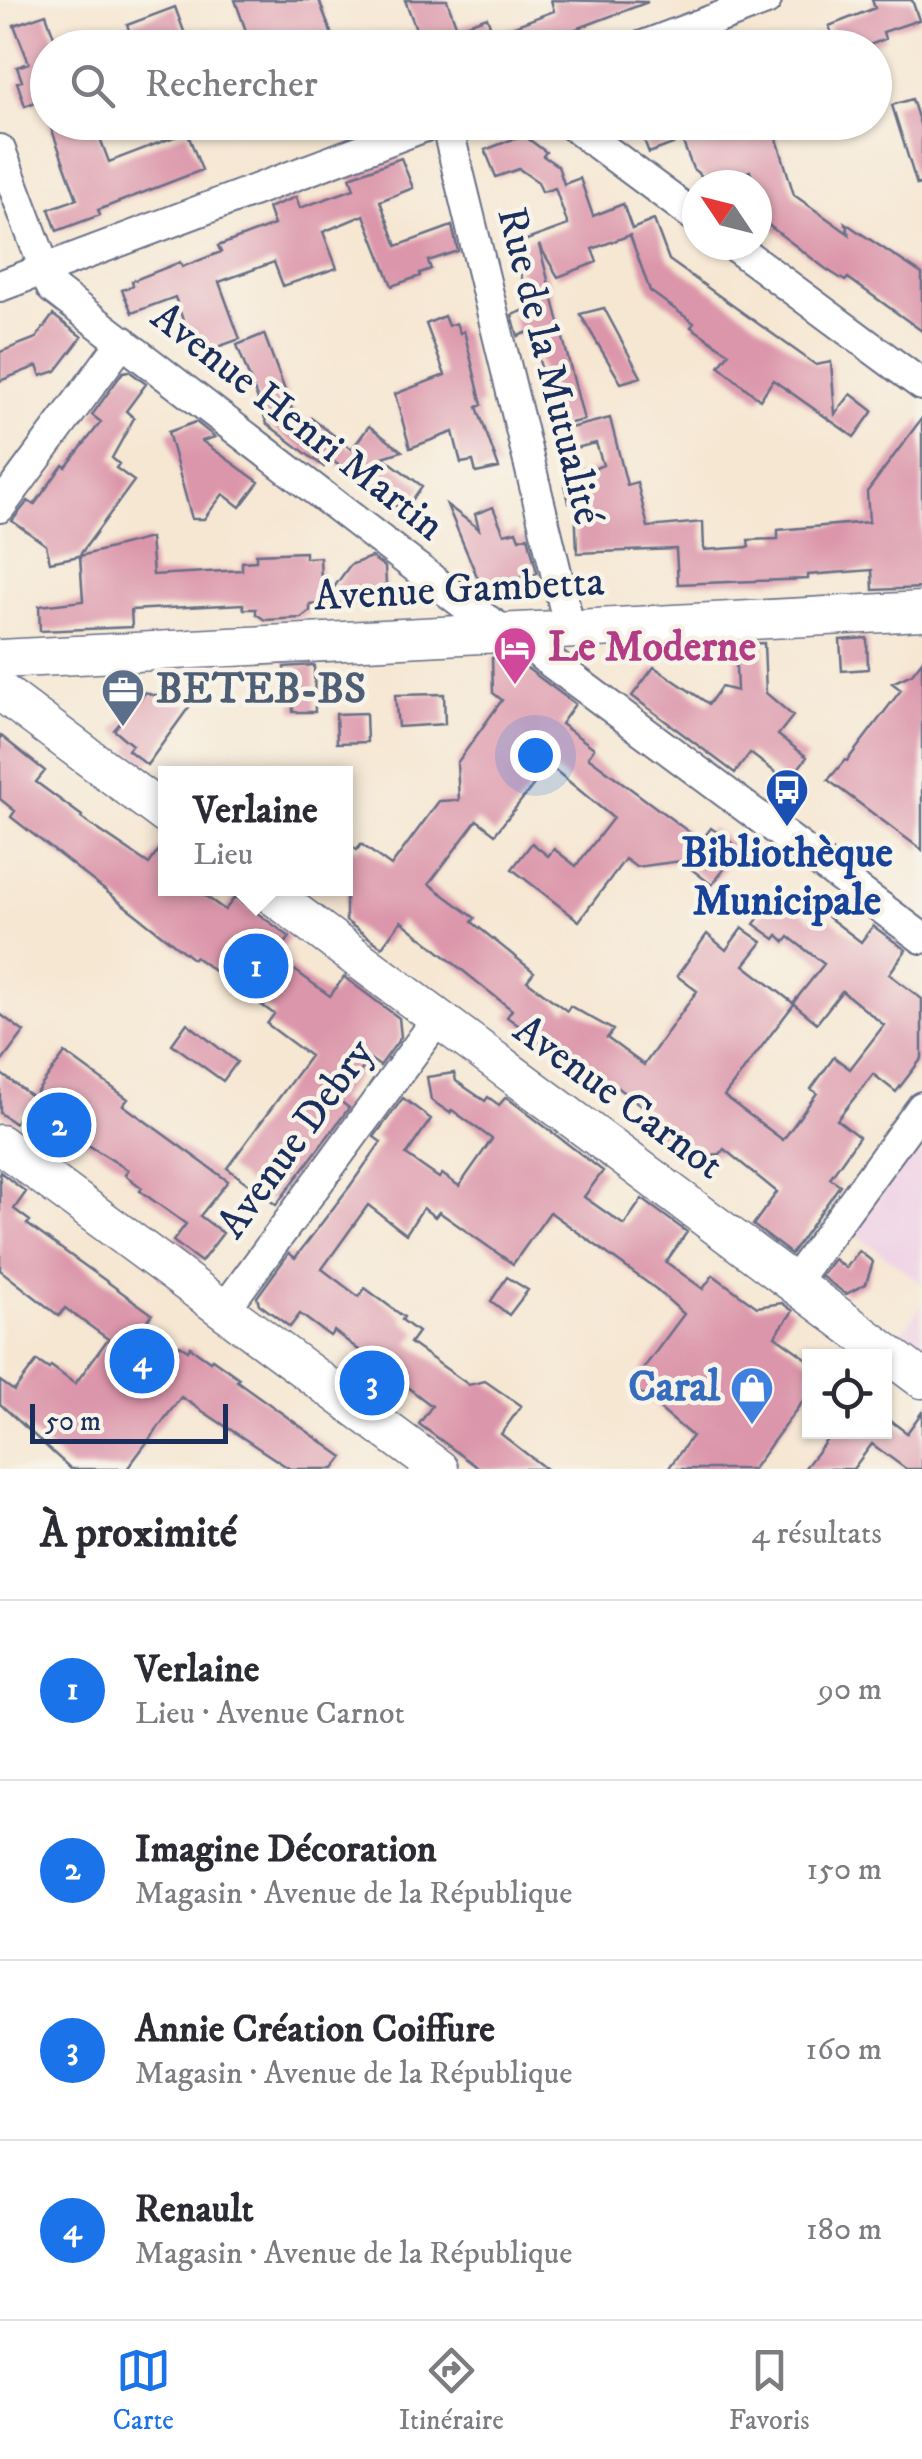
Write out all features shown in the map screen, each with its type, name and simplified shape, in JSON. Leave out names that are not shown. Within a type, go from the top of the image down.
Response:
[{"type":"street","points":[[686,30],[766,0]]},
{"type":"street","points":[[0,286],[388,140]]},
{"type":"street","name":"Rue de la Mutualité","points":[[450,140],[565,609],[535,632]]},
{"type":"street","points":[[592,140],[682,207]]},
{"type":"street","points":[[0,150],[44,269]]},
{"type":"street","points":[[753,260],[922,386]]},
{"type":"street","name":"Avenue Henri Martin","points":[[44,269],[52,288],[472,611],[535,632],[541,654],[922,938]]},
{"type":"street","points":[[0,507],[123,340]]},
{"type":"street","name":"Avenue Gambetta","points":[[0,659],[922,611]]},
{"type":"street","points":[[0,691],[158,809]]},
{"type":"street","name":"Avenue Carnot","points":[[273,896],[922,1379]]},
{"type":"street","name":"Avenue Debry","points":[[224,1310],[436,1020]]},
{"type":"street","points":[[793,1283],[922,1107]]},
{"type":"street","points":[[0,1144],[439,1469]]},
{"type":"shaded area","points":[[922,1139],[922,1283],[853,1232]]},
{"type":"shaded area","points":[[922,1304],[922,1349],[901,1334]]},
{"type":"building","points":[[235,0],[319,0],[330,30],[246,30]]},
{"type":"building","points":[[405,0],[447,0],[457,28],[487,17],[492,30],[416,30]]},
{"type":"building","points":[[551,0],[648,2],[574,30],[504,30],[554,11]]},
{"type":"building","points":[[872,0],[912,0],[919,20],[889,30],[830,30],[829,26],[875,8]]},
{"type":"building","points":[[175,7],[183,30],[129,30],[127,25]]},
{"type":"building","points":[[46,14],[52,30],[30,30],[30,104],[25,106],[17,82],[22,81],[17,67],[29,63],[14,25]]},
{"type":"building","points":[[912,99],[922,130],[922,184],[917,185],[892,105]]},
{"type":"building","points":[[56,140],[101,140],[109,162],[166,140],[190,140],[202,170],[98,210],[100,215],[57,231],[49,209],[77,199]]},
{"type":"building","points":[[510,140],[530,140],[558,166],[564,184],[580,178],[593,216],[623,204],[632,229],[654,220],[669,260],[816,365],[831,362],[835,414],[851,394],[873,411],[854,437],[773,380],[760,400],[719,366],[729,353],[691,327],[694,323],[650,291],[630,235],[592,249],[597,262],[558,277],[539,245],[584,420],[557,426],[531,331],[518,336],[512,315],[528,309],[525,286],[510,246],[568,225],[555,188],[542,192],[538,182],[519,169],[496,177],[485,150]]},
{"type":"building","points":[[644,140],[672,140],[673,144],[649,153]]},
{"type":"building","points":[[682,140],[777,140],[794,195],[849,234],[845,223],[922,274],[922,331],[848,278],[845,281],[826,269],[772,228],[772,170],[694,170]]},
{"type":"building","points":[[401,158],[413,188],[380,201],[397,246],[452,226],[458,251],[428,261],[431,269],[420,276],[392,286],[364,215],[323,232],[337,268],[283,286],[274,262],[219,282],[240,339],[195,355],[175,297],[132,313],[122,290],[133,286],[132,281],[180,262],[182,267],[221,252],[218,246],[274,225],[268,208],[296,197],[300,208],[354,189],[350,177]]},
{"type":"building","points":[[604,308],[641,377],[621,383],[580,314]]},
{"type":"building","points":[[53,315],[82,337],[56,371],[41,376],[37,366],[0,381],[0,352],[36,338]]},
{"type":"building","points":[[444,316],[448,326],[456,323],[460,333],[464,331],[482,405],[477,407],[499,468],[476,473],[473,461],[461,463],[453,432],[410,448],[395,394],[445,375],[426,324]]},
{"type":"building","points":[[264,334],[300,431],[311,418],[352,449],[369,426],[402,451],[383,457],[422,486],[404,512],[330,459],[324,467],[267,424],[237,345]]},
{"type":"building","points":[[129,371],[146,384],[126,411],[134,418],[112,458],[119,464],[116,468],[134,481],[79,556],[50,562],[46,545],[12,521],[28,501],[34,505],[84,444],[101,422],[92,415],[123,372]]},
{"type":"building","points":[[610,418],[627,485],[637,482],[648,527],[703,522],[704,550],[749,547],[748,540],[778,539],[778,530],[869,522],[867,492],[922,418],[922,588],[873,590],[872,570],[808,575],[808,579],[678,584],[676,549],[577,553],[575,501],[569,503],[564,481],[603,465],[596,443],[572,449],[566,429]]},
{"type":"building","points":[[196,422],[215,437],[202,441],[259,482],[240,507],[223,494],[204,519],[192,519],[168,432]]},
{"type":"building","points":[[447,505],[479,529],[475,514],[493,507],[504,534],[516,531],[519,539],[528,536],[537,573],[481,586]]},
{"type":"building","points":[[150,538],[153,575],[242,570],[242,562],[256,561],[256,554],[305,552],[305,558],[320,557],[322,604],[310,605],[310,611],[301,618],[265,620],[256,614],[256,609],[244,609],[243,604],[131,610],[132,627],[40,631],[39,606],[83,601],[80,556]]},
{"type":"building","points":[[371,557],[385,567],[387,601],[322,604],[350,565]]},
{"type":"building","points":[[867,638],[868,669],[842,671],[840,640]]},
{"type":"building","points":[[764,643],[766,693],[793,716],[778,735],[807,757],[788,782],[750,753],[735,773],[632,696],[654,667],[709,704],[721,687],[737,691],[735,644]]},
{"type":"building","points":[[492,658],[516,660],[575,704],[561,724],[594,748],[588,757],[701,841],[711,828],[735,845],[728,855],[732,859],[712,885],[681,861],[636,867],[625,859],[579,921],[512,869],[532,843],[548,856],[554,849],[576,866],[613,818],[549,765],[495,834],[477,820],[429,884],[475,918],[472,922],[534,972],[527,981],[567,1011],[570,1006],[613,1030],[607,1038],[644,1065],[697,991],[677,976],[707,934],[726,950],[742,928],[762,942],[744,965],[793,1003],[824,964],[789,937],[785,942],[778,935],[775,939],[754,924],[777,894],[812,920],[819,910],[861,942],[873,926],[906,950],[889,974],[922,999],[922,1058],[896,1092],[873,1074],[837,1120],[859,1137],[830,1178],[840,1185],[791,1254],[753,1225],[777,1192],[724,1149],[720,1154],[679,1158],[649,1136],[661,1120],[550,1038],[545,1045],[507,1017],[512,1010],[401,921],[382,947],[346,921],[346,896],[353,896],[353,847],[357,850],[361,844],[391,866],[439,801],[459,800],[457,763],[502,700],[493,693]],"holes":[[[842,991],[884,1025],[850,1069],[834,1057],[811,1089],[817,1093],[783,1140],[724,1096],[794,1004],[817,1023]]]},
{"type":"building","points":[[922,661],[922,850],[828,780],[901,690],[892,683],[912,674]]},
{"type":"building","points":[[314,665],[315,712],[293,712],[292,690],[286,691],[284,667]]},
{"type":"building","points":[[146,692],[173,695],[189,707],[147,765],[128,750],[132,745],[114,730]]},
{"type":"building","points":[[444,694],[445,724],[398,727],[395,695]]},
{"type":"building","points":[[366,713],[367,742],[337,743],[336,714]]},
{"type":"building","points":[[0,735],[45,771],[36,782],[81,818],[149,864],[158,851],[158,896],[205,896],[225,910],[235,897],[290,937],[281,949],[289,966],[330,996],[344,977],[399,1018],[401,1037],[380,1066],[370,1059],[339,1100],[349,1108],[276,1205],[227,1168],[310,1056],[267,1024],[274,1014],[193,959],[11,817],[15,811],[0,799]]},
{"type":"building","points":[[0,1014],[24,1032],[0,1064]]},
{"type":"building","points":[[187,1023],[237,1062],[223,1081],[172,1044]]},
{"type":"building","points":[[65,1053],[128,1099],[123,1105],[228,1181],[200,1216],[223,1233],[201,1262],[173,1241],[186,1224],[140,1191],[142,1188],[125,1175],[128,1170],[64,1130],[59,1137],[23,1111]]},
{"type":"building","points":[[0,1073],[33,1097],[14,1123],[0,1113]]},
{"type":"building","points":[[454,1073],[456,1081],[485,1101],[488,1097],[499,1105],[506,1097],[603,1171],[584,1197],[624,1225],[642,1199],[687,1232],[666,1262],[703,1289],[713,1275],[757,1307],[782,1303],[793,1311],[775,1336],[802,1355],[802,1402],[753,1469],[668,1469],[692,1436],[631,1385],[684,1314],[550,1212],[513,1264],[439,1212],[435,1217],[423,1208],[406,1234],[368,1205],[322,1269],[359,1297],[365,1288],[404,1317],[402,1320],[418,1332],[410,1343],[469,1385],[485,1381],[521,1406],[501,1434],[546,1469],[480,1469],[419,1424],[432,1406],[334,1331],[330,1336],[300,1314],[290,1327],[259,1304],[257,1297],[289,1253],[295,1258],[381,1142],[374,1137],[403,1098],[431,1119],[406,1155],[439,1178],[442,1174],[459,1186],[492,1139],[431,1100],[427,1077]]},
{"type":"building","points":[[0,1172],[26,1192],[14,1209],[30,1221],[27,1224],[152,1314],[130,1345],[162,1369],[180,1345],[212,1359],[343,1457],[334,1469],[290,1469],[181,1397],[127,1469],[71,1469],[0,1404],[0,1381],[14,1391],[37,1361],[75,1384],[108,1339],[65,1308],[59,1316],[0,1270]]},
{"type":"building","points":[[859,1251],[873,1262],[866,1284],[846,1294],[821,1276],[834,1259],[846,1268]]},
{"type":"building","points":[[507,1277],[528,1290],[509,1315],[491,1301]]},
{"type":"building","points":[[922,1412],[922,1469],[906,1469],[872,1444],[853,1469],[804,1469],[828,1439],[892,1439],[892,1422],[907,1433]]},
{"type":"place","name":"Le Moderne","points":[[515,686]]},
{"type":"place","name":"BETEB-BS","points":[[123,728]]},
{"type":"place","name":"Bibliothèque Municipale","points":[[787,828]]},
{"type":"place","name":"Verlaine","points":[[256,966]]},
{"type":"place","name":"Imagine Décoration","points":[[59,1125]]},
{"type":"place","name":"Renault","points":[[142,1361]]},
{"type":"place","name":"Annie Création Coiffure","points":[[372,1383]]},
{"type":"place","name":"Caral","points":[[752,1426]]}]
